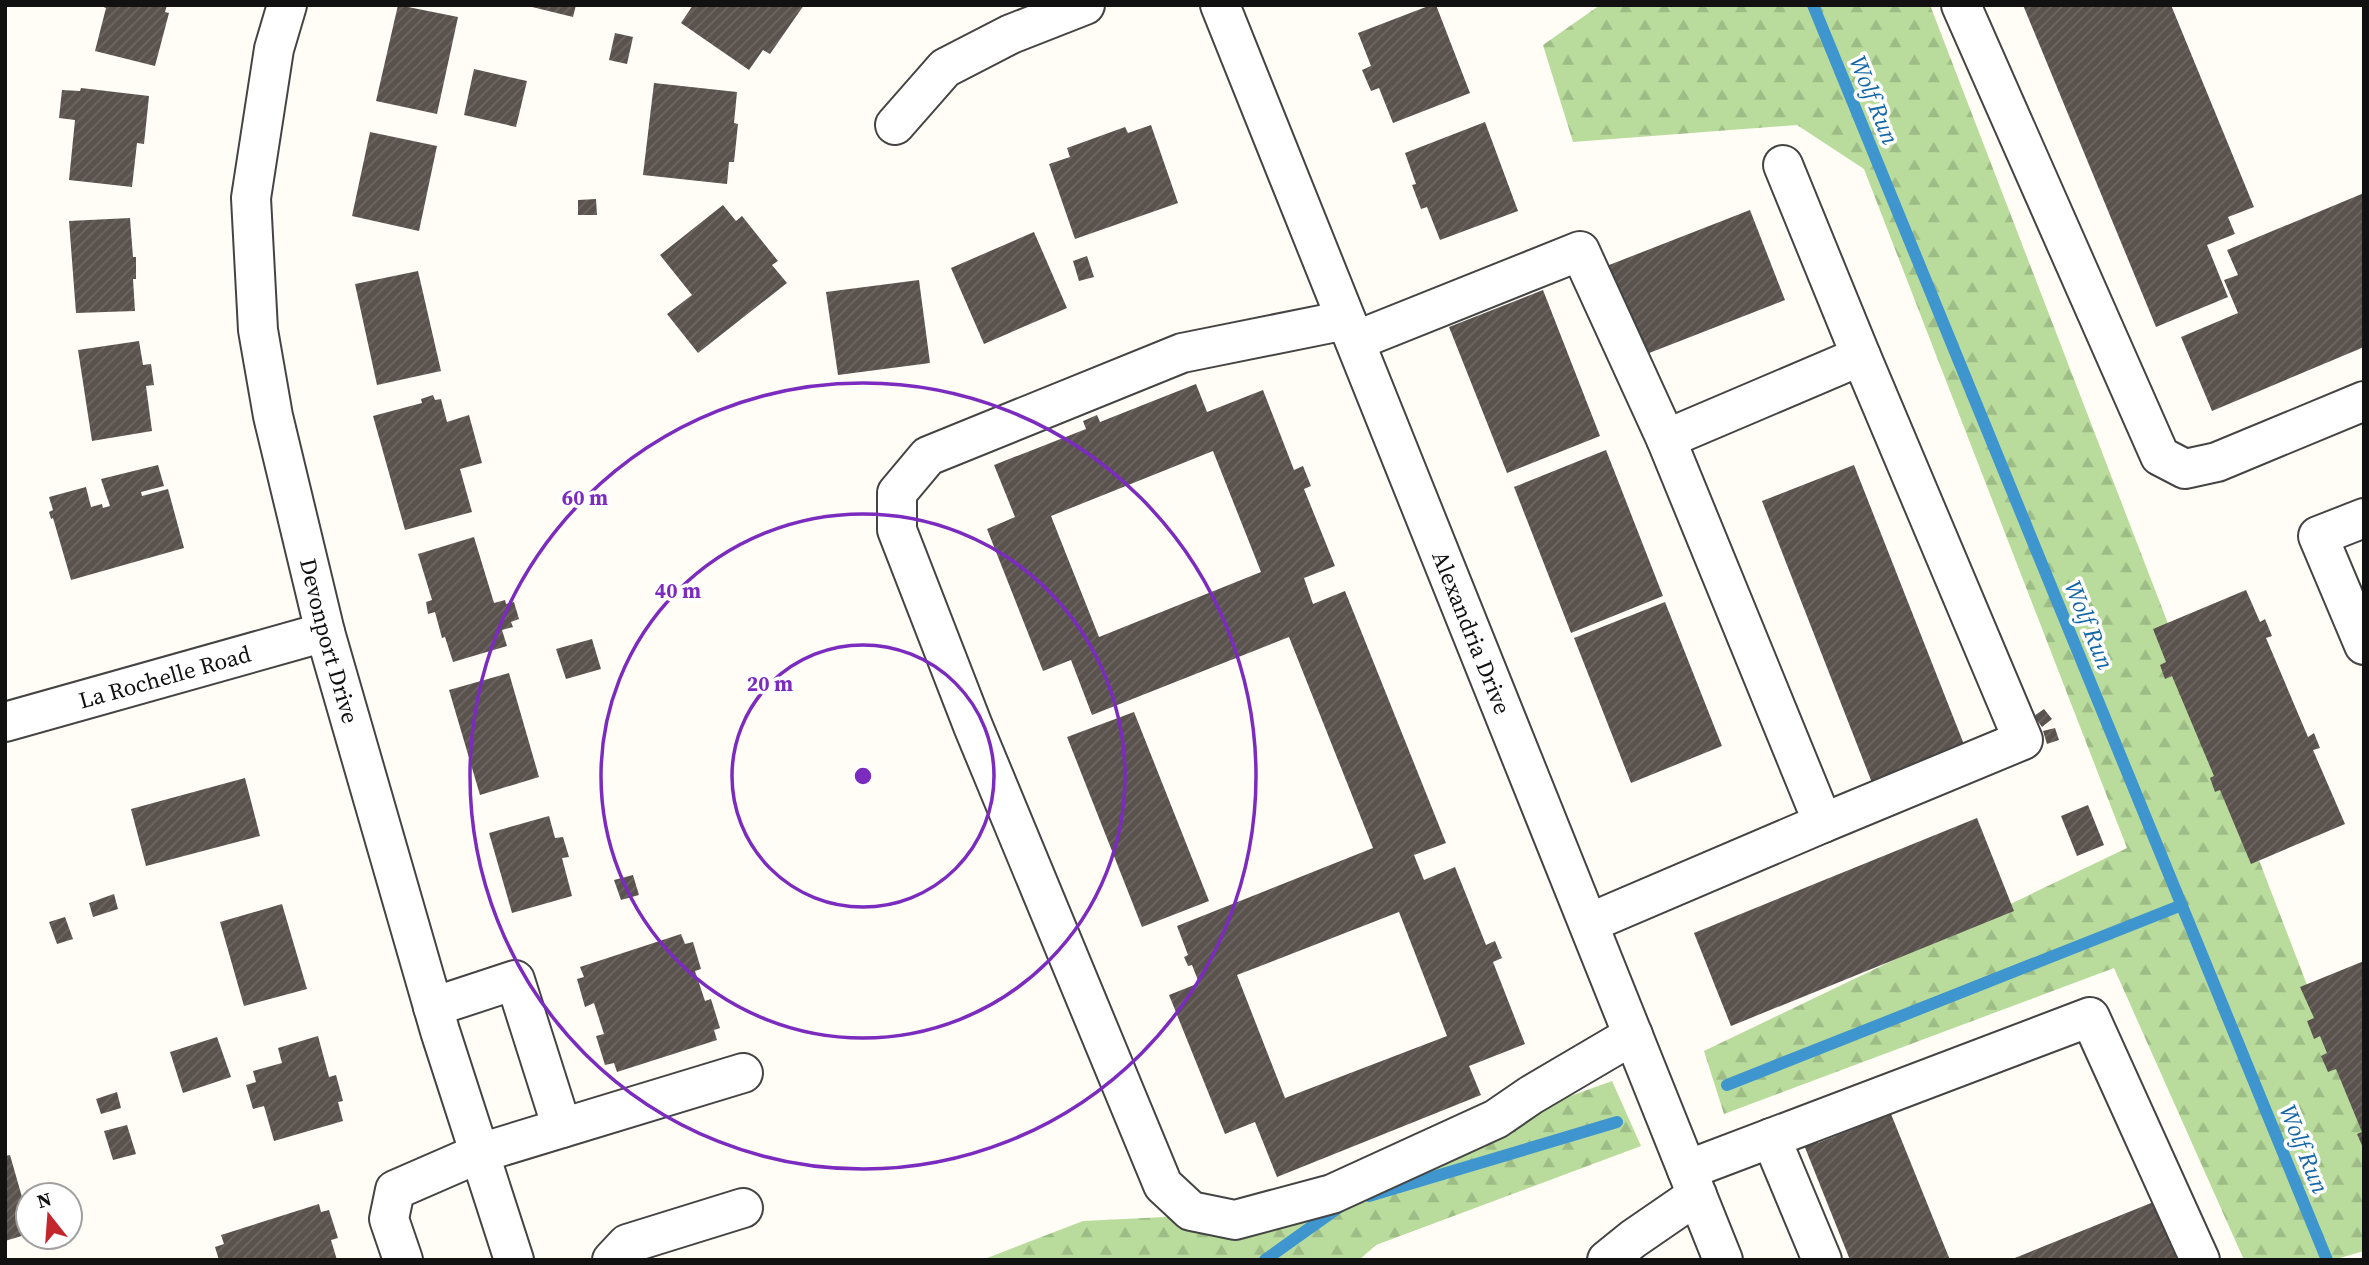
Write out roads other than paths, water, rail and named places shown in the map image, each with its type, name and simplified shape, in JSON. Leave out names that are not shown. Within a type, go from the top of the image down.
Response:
[{"type":"street","name":"Devonport Drive","points":[[287,5],[274,50],[251,198],[258,330],[273,416],[326,632],[433,1007],[514,1260]]},
{"type":"street","points":[[895,125],[945,68],[1011,34],[1085,5]]},
{"type":"street","name":"Alexandria Drive","points":[[1220,5],[1723,1260]]},
{"type":"street","points":[[1961,5],[2160,456],[2185,469],[2217,462],[2364,401]]},
{"type":"street","points":[[1588,923],[2023,740],[1783,165]]},
{"type":"street","points":[[1633,1035],[1531,1095],[1496,1119],[1332,1194],[1235,1220],[1191,1211],[1163,1185],[973,726],[897,530],[897,493],[928,456],[1182,353],[1351,330],[1580,251],[1666,439],[1823,823]]},
{"type":"street","points":[[1666,439],[1861,356]]},
{"type":"street","points":[[2364,517],[2318,536],[2364,645]]},
{"type":"street","name":"La Rochelle Road","points":[[5,722],[326,632]]},
{"type":"street","points":[[433,1007],[515,980],[562,1128]]},
{"type":"street","points":[[1606,1260],[1633,1239],[1692,1182],[1771,1138],[2090,1017],[2200,1260]]},
{"type":"street","points":[[403,1260],[389,1219],[395,1190],[480,1153],[743,1073]]},
{"type":"street","points":[[1771,1138],[1822,1260]]},
{"type":"street","points":[[612,1260],[627,1244],[743,1208]]},
{"type":"waterway","name":"Wolf Run","points":[[1813,5],[2327,1260]]},
{"type":"waterway","points":[[1727,1085],[2182,905]]},
{"type":"waterway","points":[[1369,1196],[1617,1122]]},
{"type":"waterway","points":[[1265,1260],[1342,1205]]}]
